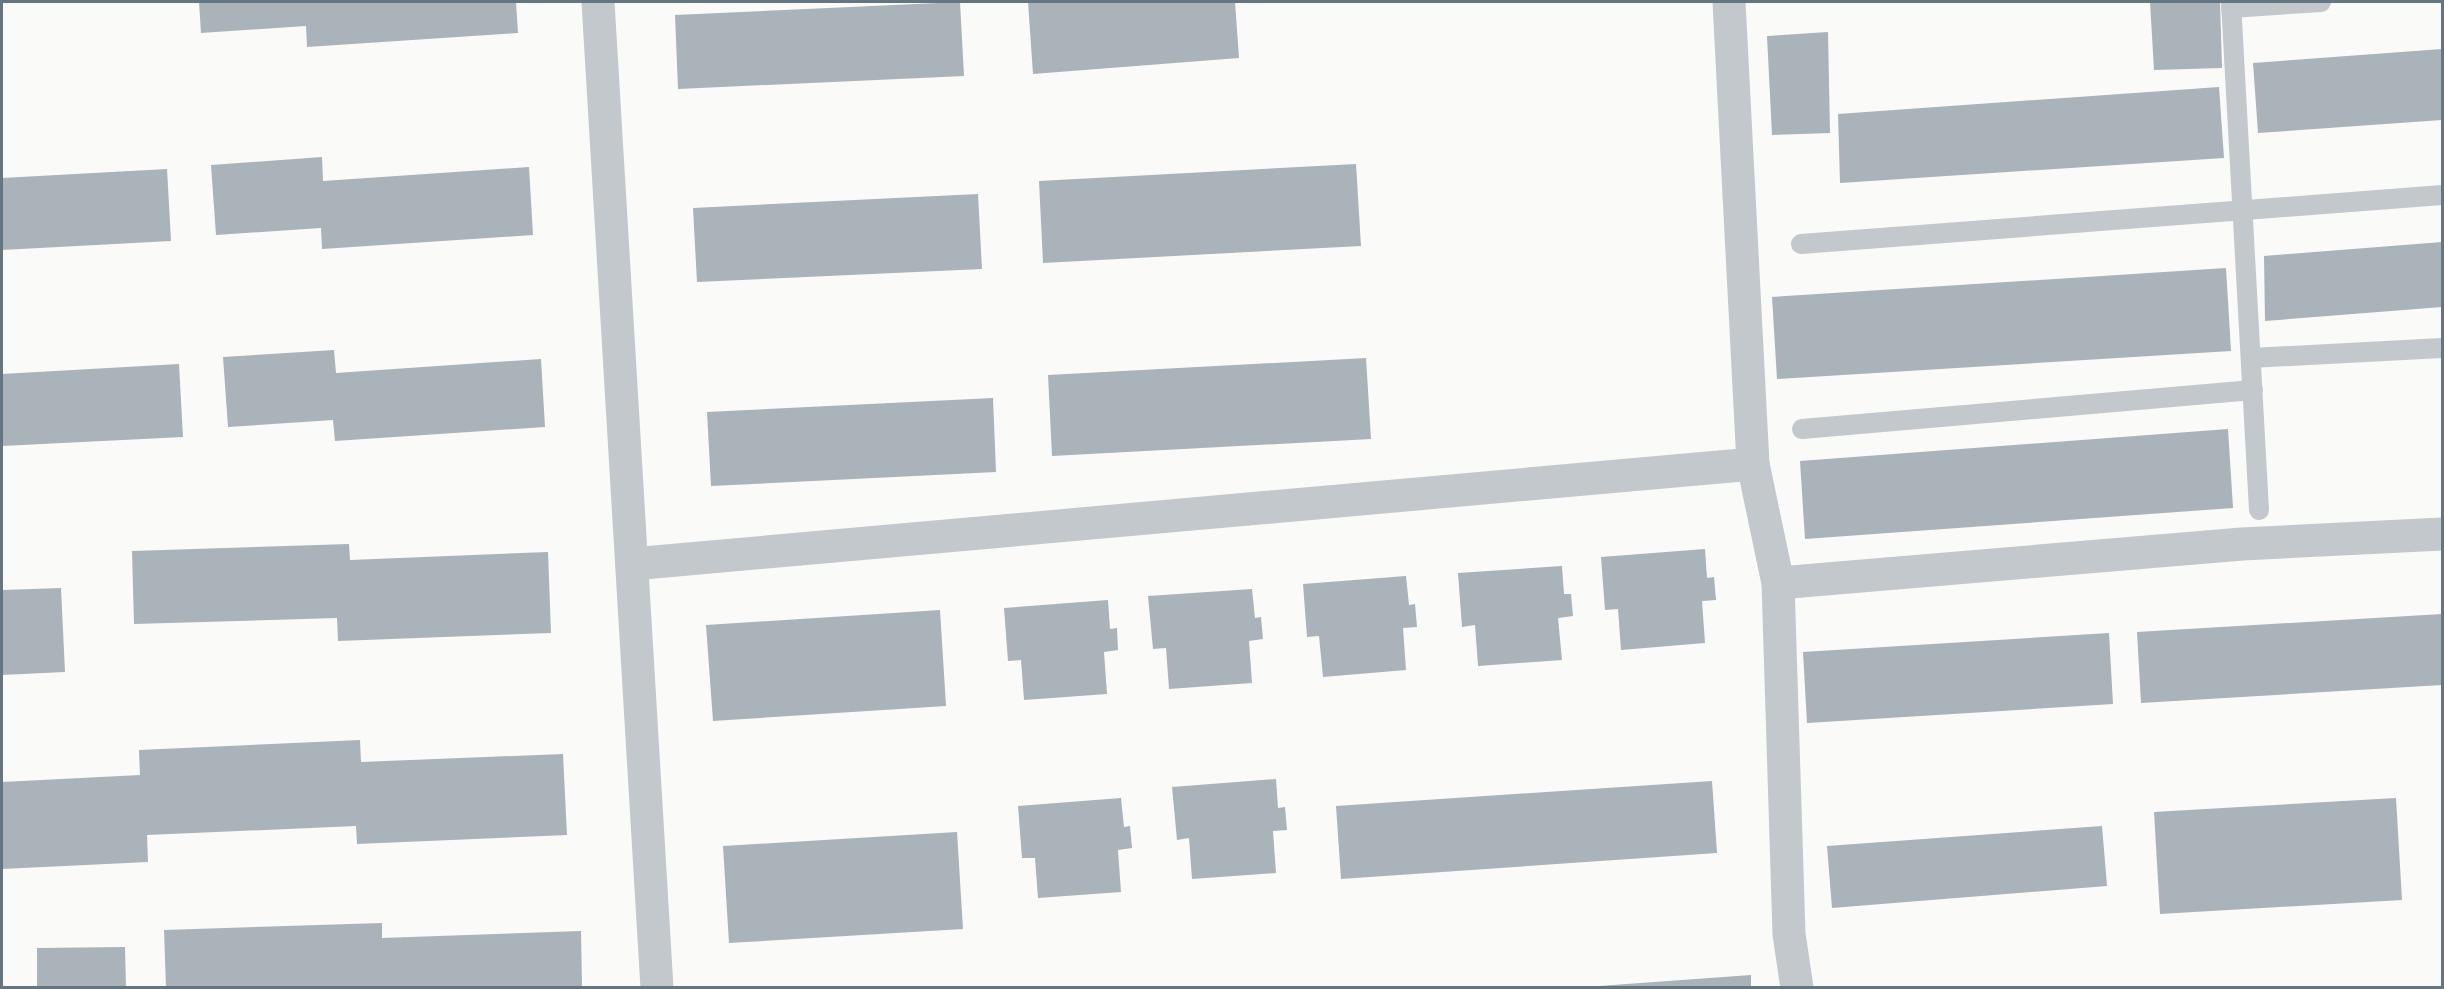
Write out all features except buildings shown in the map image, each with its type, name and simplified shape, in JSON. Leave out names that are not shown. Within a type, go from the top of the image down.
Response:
[{"type":"street","points":[[598,2],[657,987]]},
{"type":"street","points":[[1729,2],[1753,464],[1778,583],[1789,934],[1797,987]]},
{"type":"street","points":[[632,564],[1753,464]]},
{"type":"street","points":[[1778,583],[2242,544],[2442,534]]},
{"type":"lane","points":[[2259,510],[2231,5],[2321,2]]},
{"type":"lane","points":[[1801,244],[2442,195]]},
{"type":"lane","points":[[2251,358],[2442,348]]},
{"type":"lane","points":[[1802,429],[2253,390]]}]
